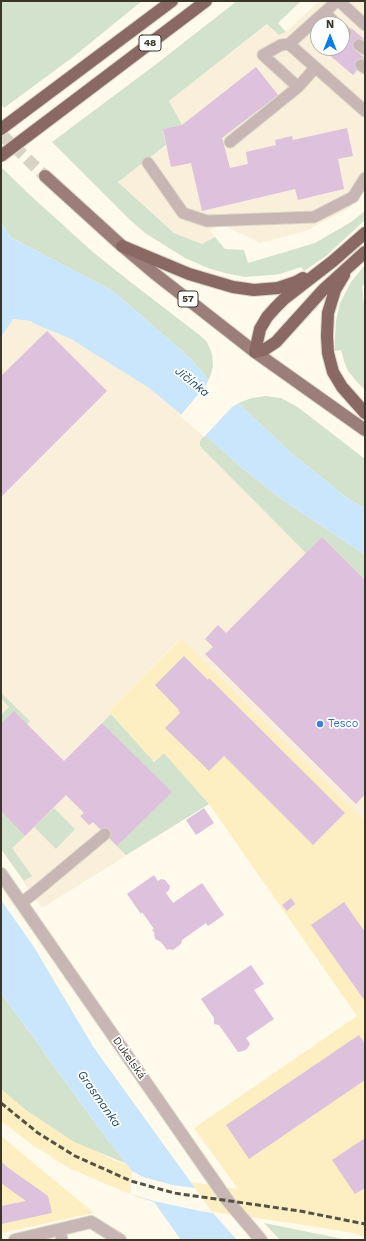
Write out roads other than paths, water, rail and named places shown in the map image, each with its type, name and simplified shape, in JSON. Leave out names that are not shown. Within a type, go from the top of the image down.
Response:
[{"type":"highway","name":"48","points":[[1,129],[172,1]]},
{"type":"highway","name":"48","points":[[1,156],[206,1]]},
{"type":"highway","points":[[361,255],[323,290],[276,342],[264,350],[255,352],[260,329],[267,317],[276,307],[365,233]]},
{"type":"highway","points":[[122,246],[221,285],[245,289],[266,289],[287,285],[296,282],[333,261]]},
{"type":"highway","points":[[361,255],[335,290],[328,313],[327,336],[328,353],[333,372],[342,387],[365,413]]},
{"type":"main road","name":"57","points":[[46,176],[122,246],[255,352],[365,430]]},
{"type":"street","name":"Dukelská","points":[[1,874],[228,1201],[261,1240]]},
{"type":"street","points":[[15,1240],[61,1235],[91,1222],[120,1240]]},
{"type":"lane","points":[[323,16],[338,1],[365,25]]},
{"type":"lane","points":[[325,13],[328,16]]},
{"type":"lane","points":[[298,87],[263,55],[280,46],[289,44],[310,30]]},
{"type":"lane","points":[[289,44],[365,111]]},
{"type":"lane","points":[[230,142],[298,87],[315,68]]},
{"type":"lane","points":[[148,163],[183,213],[207,221],[314,217],[353,198],[365,178]]},
{"type":"lane","points":[[21,903],[105,834]]},
{"type":"water","name":"Jičínka","points":[[1,224],[10,237],[113,291],[191,359],[209,380],[238,403],[290,452],[351,501],[365,507],[365,555],[284,501],[243,469],[149,388],[74,340],[32,323],[32,321],[13,319],[1,337]]},
{"type":"water","name":"Grasmanka","points":[[1,900],[34,947],[94,1048],[213,1213],[237,1240],[181,1240],[154,1202],[130,1194],[132,1171],[106,1138],[1,993]]},
{"type":"tunnel","points":[[1,134],[45,176]]},
{"type":"railway","points":[[1,1103],[38,1133],[75,1156],[131,1181],[174,1193],[300,1211],[365,1224]]},
{"type":"place","name":"Tesco","points":[[320,724]]}]
